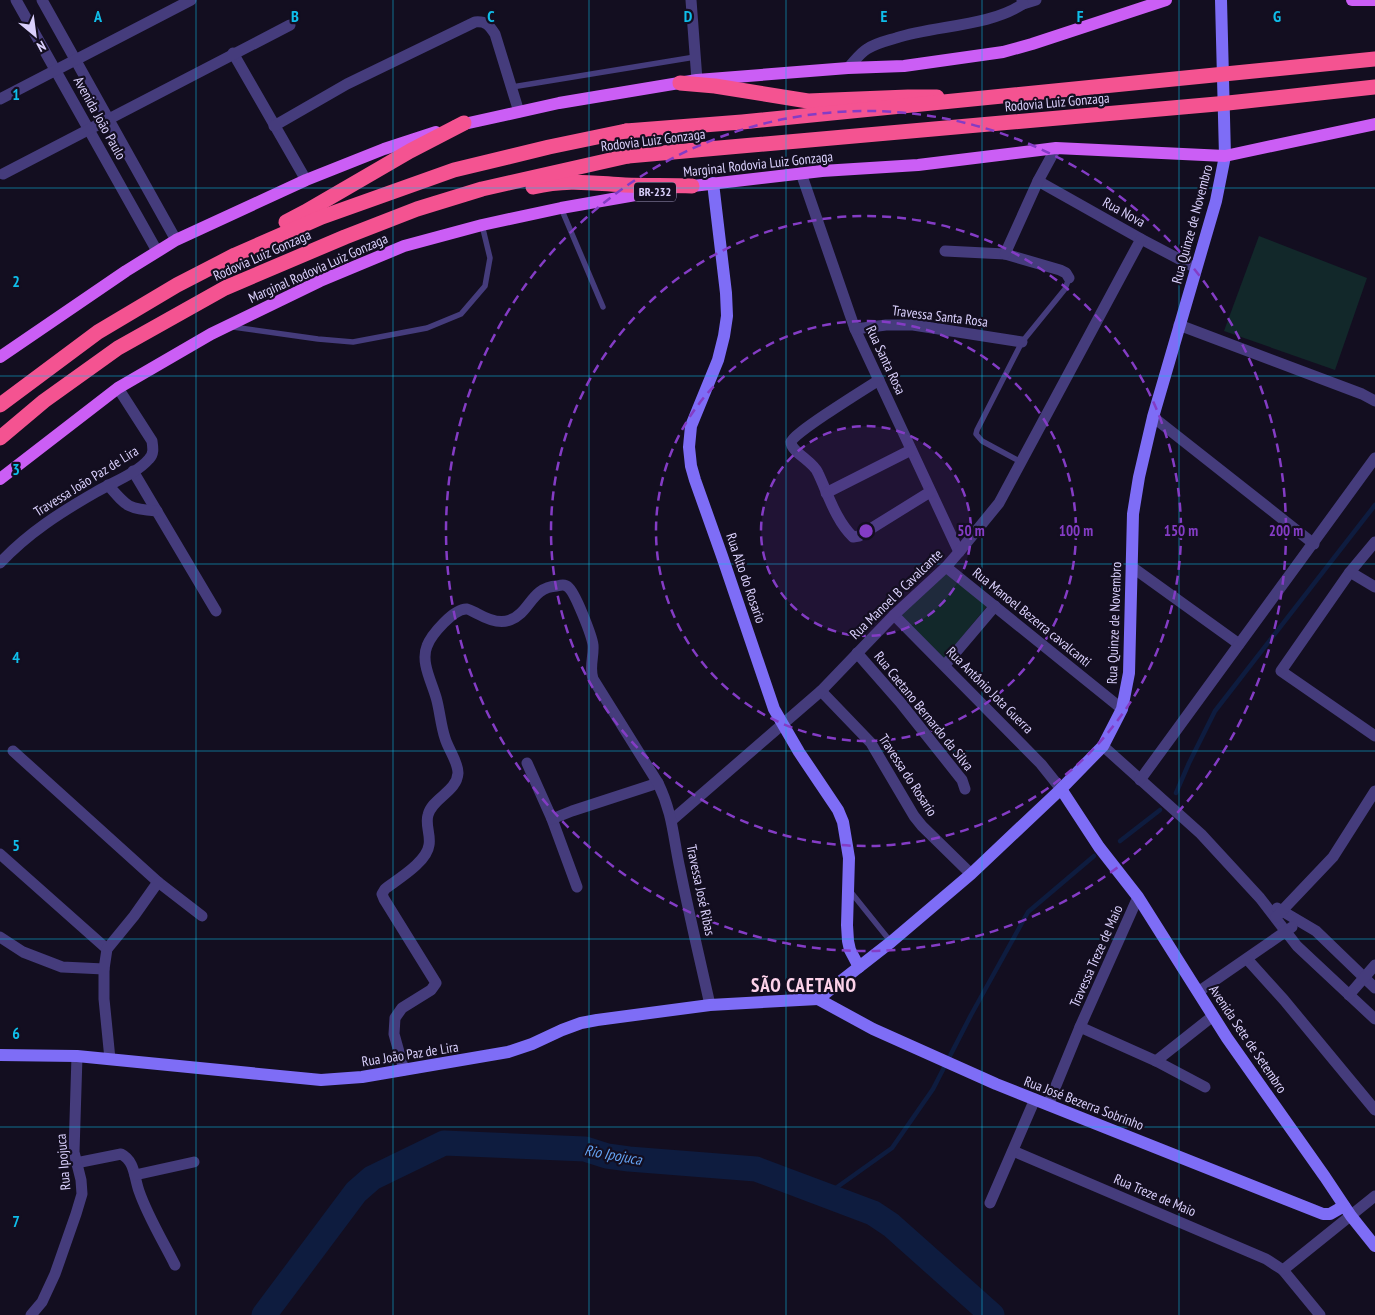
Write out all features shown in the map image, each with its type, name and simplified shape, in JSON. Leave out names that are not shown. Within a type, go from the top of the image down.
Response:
[{"type":"highway","name":"Rodovia Luiz Gonzaga","points":[[0,405],[98,332],[177,285],[235,255],[322,217],[454,170],[626,131],[1375,59]]},
{"type":"highway","points":[[680,83],[715,86],[808,101],[908,97],[981,98]]},
{"type":"highway","name":"Rodovia Luiz Gonzaga","points":[[0,438],[44,401],[118,348],[225,288],[416,209],[482,189],[628,156],[1228,103],[1375,88]]},
{"type":"highway","points":[[177,285],[244,242],[305,212],[410,151],[464,123]]},
{"type":"highway","points":[[345,237],[548,183],[574,181],[626,185],[692,186]]},
{"type":"main road","points":[[0,357],[176,240],[306,180],[384,149],[464,123],[559,103],[697,80],[848,68],[904,66],[1003,52],[1166,0]]},
{"type":"main road","points":[[1352,0],[1375,0]]},
{"type":"main road","name":"Marginal Rodovia Luiz Gonzaga","points":[[0,479],[118,388],[211,334],[320,281],[396,250],[482,225],[561,208],[692,186],[801,173],[918,165],[1056,148],[1225,156],[1375,124]]},
{"type":"street","name":"Avenida João Paulo","points":[[16,0],[157,251]]},
{"type":"street","points":[[42,0],[176,240]]},
{"type":"street","points":[[0,99],[191,0]]},
{"type":"street","points":[[691,0],[697,80]]},
{"type":"street","points":[[848,68],[865,50],[875,44],[912,32],[998,16],[1013,10],[1022,2],[1036,0]]},
{"type":"street","name":"Rua Quinze de Novembro","points":[[818,999],[891,942],[971,874],[1103,746],[1122,709],[1129,673],[1134,514],[1139,477],[1153,417],[1216,201],[1225,156],[1221,0]]},
{"type":"street","points":[[274,126],[347,84],[475,22],[483,22],[490,26],[495,34],[519,112]]},
{"type":"street","points":[[3,174],[290,25]]},
{"type":"street","points":[[233,53],[306,180]]},
{"type":"street","points":[[1005,254],[1038,181],[1056,148]]},
{"type":"street","name":"Rua Santa Rosa","points":[[801,173],[855,329],[959,552]]},
{"type":"street","name":"Rua Nova","points":[[1038,181],[1196,268]]},
{"type":"street","name":"Rua Alto do Rosario","points":[[713,183],[726,293],[726,316],[724,336],[718,360],[691,426],[689,447],[691,466],[745,620],[767,692],[783,725],[838,810],[843,822],[849,858],[848,941],[850,950],[859,967]]},
{"type":"street","name":"Rua Manoel B Cavalcante","points":[[672,820],[821,690],[894,615],[946,568],[959,552],[998,503],[1141,239]]},
{"type":"street","points":[[945,251],[1005,254],[1060,270],[1066,273],[1069,278]]},
{"type":"street","name":"Travessa Santa Rosa","points":[[855,329],[886,324],[913,325],[1022,342]]},
{"type":"street","points":[[1179,325],[1362,394],[1375,401]]},
{"type":"street","points":[[879,380],[804,428],[792,439],[791,443],[817,469],[826,493],[845,528],[853,537],[859,536],[930,492]]},
{"type":"street","name":"Travessa João Paz de Lira","points":[[0,563],[16,546],[44,524],[133,471],[151,458],[153,450],[152,441],[118,388]]},
{"type":"street","points":[[1153,417],[1314,544]]},
{"type":"street","points":[[826,493],[911,450]]},
{"type":"street","points":[[1140,780],[1375,458]]},
{"type":"street","points":[[133,471],[216,611]]},
{"type":"street","points":[[108,485],[126,506],[140,510],[157,511]]},
{"type":"street","points":[[1375,542],[1350,572],[1281,671],[1375,736]]},
{"type":"street","points":[[1132,567],[1239,644]]},
{"type":"street","name":"Rua Manoel Bezerra cavalcanti","points":[[946,568],[1122,709]]},
{"type":"street","points":[[1350,572],[1375,587]]},
{"type":"street","name":"Travessa José Ribas","points":[[404,1070],[394,1034],[394,1018],[402,1008],[435,986],[436,983],[382,894],[385,889],[427,854],[429,846],[428,816],[432,807],[450,789],[457,778],[458,772],[445,739],[437,700],[426,663],[425,652],[427,643],[440,626],[461,611],[468,609],[482,616],[506,622],[515,619],[533,598],[543,589],[550,586],[564,585],[569,587],[593,644],[592,679],[667,800],[679,867],[710,1005]]},
{"type":"street","points":[[945,665],[995,606]]},
{"type":"street","name":"Rua Antônio Jota Guerra","points":[[894,615],[1041,764],[1060,789]]},
{"type":"street","name":"Rua Caetano Bernardo da Silva","points":[[857,653],[900,702],[956,772],[962,780],[965,789]]},
{"type":"street","name":"Travessa do Rosario","points":[[821,690],[871,743],[914,816],[922,826],[971,874]]},
{"type":"street","points":[[1103,746],[1201,834],[1260,898],[1280,914],[1299,921],[1316,931],[1375,988]]},
{"type":"street","points":[[13,751],[158,882],[202,916]]},
{"type":"street","points":[[527,763],[552,819],[577,887]]},
{"type":"street","points":[[552,819],[658,783]]},
{"type":"street","name":"Avenida Sete de Setembro","points":[[1060,789],[1099,846],[1138,896],[1213,1016],[1348,1211],[1375,1246]]},
{"type":"street","points":[[1280,914],[1334,857],[1375,791]]},
{"type":"street","points":[[0,854],[107,949]]},
{"type":"street","points":[[110,1059],[104,998],[104,969],[107,949],[158,882]]},
{"type":"street","name":"Travessa Treze de Maio","points":[[1048,1105],[1138,896]]},
{"type":"street","points":[[1280,914],[1287,932],[1297,946],[1375,1019]]},
{"type":"street","points":[[1198,992],[1287,932],[1299,921]]},
{"type":"street","points":[[0,937],[23,952],[62,967],[104,969]]},
{"type":"street","points":[[1247,959],[1284,1000],[1375,1110]]},
{"type":"street","points":[[1349,995],[1375,965]]},
{"type":"street","name":"Rua João Paz de Lira","points":[[0,1055],[77,1056],[321,1080],[362,1077],[508,1052],[581,1023],[710,1005],[818,999]]},
{"type":"street","name":"Rua José Bezerra Sobrinho","points":[[818,999],[873,1029],[972,1074],[1048,1105],[1323,1214],[1348,1211]]},
{"type":"street","points":[[1156,1061],[1213,1016]]},
{"type":"street","points":[[1080,1027],[1156,1061],[1205,1087]]},
{"type":"street","name":"Rua Ipojuca","points":[[31,1315],[42,1302],[55,1274],[82,1194],[81,1180],[74,1152],[77,1056]]},
{"type":"street","points":[[990,1203],[1035,1099]]},
{"type":"street","name":"Rua Treze de Maio","points":[[1013,1151],[1266,1259],[1284,1270]]},
{"type":"street","points":[[76,1163],[121,1154],[127,1157],[132,1164],[147,1210],[176,1265]]},
{"type":"street","points":[[135,1175],[194,1162]]},
{"type":"street","points":[[1320,1315],[1284,1270],[1348,1211],[1375,1196]]},
{"type":"lane","points":[[512,87],[695,57]]},
{"type":"lane","points":[[561,208],[603,307]]},
{"type":"lane","points":[[228,326],[318,340],[353,342],[427,328],[461,314],[485,286],[490,258],[482,225]]},
{"type":"lane","points":[[1020,462],[982,441],[976,434],[1022,342],[1065,289],[1069,278]]},
{"type":"lane","points":[[849,890],[891,942]]},
{"type":"green space","points":[[1259,236],[1367,278],[1335,370],[1224,331]]},
{"type":"green space","points":[[945,571],[988,605],[943,660],[899,615]]},
{"type":"waterway","points":[[1176,793],[1215,711],[1375,505]]},
{"type":"waterway","points":[[1120,841],[1160,810]]},
{"type":"waterway","points":[[826,1195],[892,1148],[933,1089],[971,1015],[1028,912],[1094,856]]},
{"type":"waterway","name":"Rio Ipojuca","points":[[264,1315],[356,1192],[372,1178],[444,1143],[585,1149],[607,1156],[629,1159],[756,1169],[873,1213],[891,1225],[992,1315]]},
{"type":"district","name":"SÃO CAETANO","points":[[804,985]]}]
